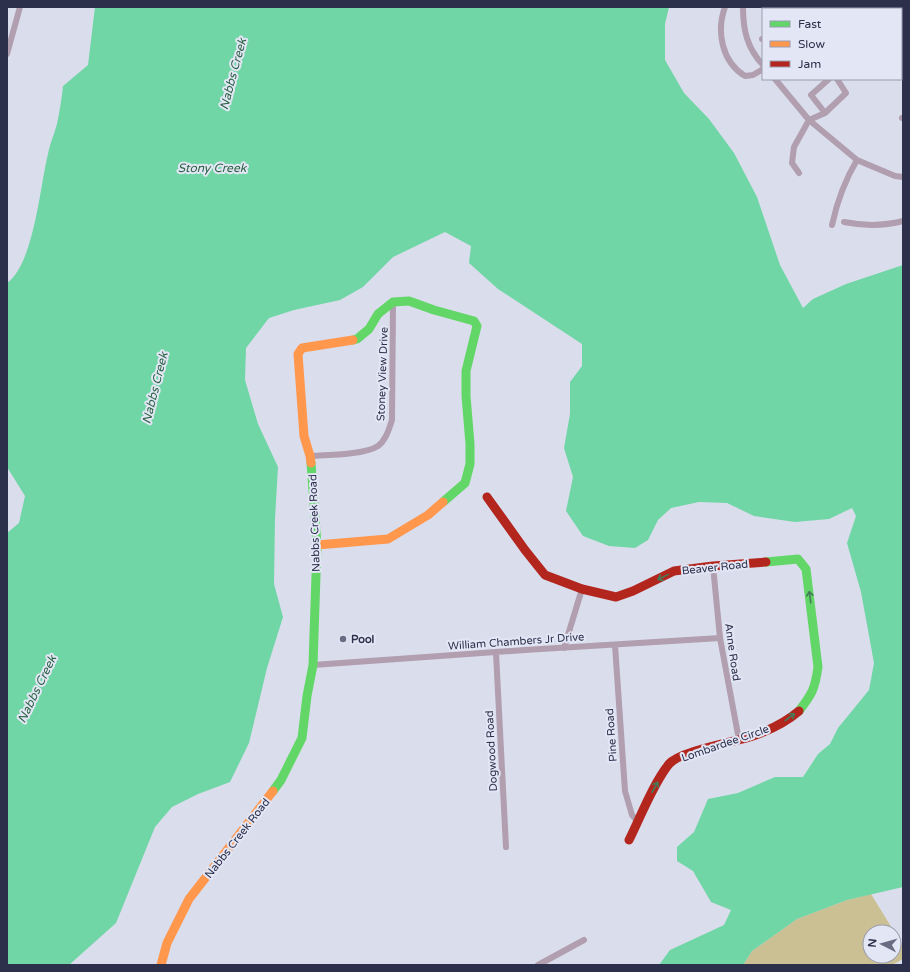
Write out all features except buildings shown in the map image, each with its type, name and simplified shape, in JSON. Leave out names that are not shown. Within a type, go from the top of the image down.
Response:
[{"type":"street","points":[[7,54],[20,7]]},
{"type":"street","points":[[725,7],[722,17],[722,46],[731,64],[738,72],[745,76],[753,75],[762,70]]},
{"type":"street","points":[[743,7],[743,24],[745,35],[757,59],[762,64]]},
{"type":"street","points":[[776,80],[809,120],[856,160],[895,176],[903,177]]},
{"type":"street","points":[[825,113],[811,95],[828,80]]},
{"type":"street","points":[[799,173],[792,163],[794,147],[809,120],[825,113],[846,93],[838,80]]},
{"type":"street","points":[[832,225],[836,207],[845,182],[856,160]]},
{"type":"street","points":[[844,222],[854,224],[887,225],[903,221]]},
{"type":"street","points":[[317,545],[388,540],[428,515],[465,483],[470,464],[466,371],[477,326],[474,322],[409,301],[393,302]]},
{"type":"street","name":"Nabbs Creek Road","points":[[161,965],[167,944],[189,899],[281,780],[302,738],[307,696],[313,665],[317,545],[310,456],[304,436],[298,354],[302,348],[357,339],[369,329],[378,314],[393,302]]},
{"type":"street","name":"Stoney View Drive","points":[[310,456],[360,452],[378,446],[387,436],[392,420],[393,302]]},
{"type":"street","name":"Beaver Road","points":[[487,497],[545,575],[582,588],[616,597],[633,591],[674,571],[713,566],[798,559]]},
{"type":"street","name":"Lombardee Circle","points":[[629,840],[656,785],[670,763],[687,754],[739,740],[782,724],[798,712],[812,693],[816,682],[818,667],[806,569],[798,559]]},
{"type":"street","name":"Anne Road","points":[[713,566],[720,638],[739,740]]},
{"type":"street","points":[[564,648],[582,588]]},
{"type":"street","name":"William Chambers Jr Drive","points":[[313,665],[720,638]]},
{"type":"street","name":"Pine Road","points":[[615,645],[625,791],[632,815],[638,822]]},
{"type":"street","name":"Dogwood Road","points":[[496,653],[506,847]]},
{"type":"street","points":[[538,965],[584,940]]},
{"type":"shaded area","points":[[871,894],[889,924],[862,924],[862,964],[894,964],[743,965],[752,951],[797,919],[847,900]]},
{"type":"shaded area","points":[[902,944],[903,946],[902,960]]},
{"type":"water","name":"Stony Creek","points":[[95,7],[669,7],[665,24],[665,60],[684,93],[709,119],[734,153],[757,197],[780,265],[803,308],[813,299],[846,284],[903,265],[903,887],[847,900],[797,919],[752,951],[743,965],[659,965],[670,950],[724,925],[731,910],[711,902],[693,871],[677,861],[677,847],[694,832],[708,799],[738,793],[775,777],[803,777],[818,754],[830,744],[838,728],[869,690],[874,663],[861,592],[847,543],[856,516],[852,508],[829,519],[795,522],[754,516],[727,503],[699,502],[671,508],[658,520],[648,540],[635,548],[609,546],[583,536],[566,511],[573,477],[564,448],[570,414],[570,382],[582,366],[582,344],[498,289],[469,263],[471,246],[445,232],[393,257],[363,287],[340,300],[294,310],[269,318],[246,348],[245,380],[258,424],[278,467],[275,519],[274,584],[283,617],[267,668],[249,743],[230,782],[198,794],[172,807],[155,827],[116,923],[69,965],[7,965],[7,533],[19,523],[25,496],[7,467],[7,283],[16,273],[24,259],[30,242],[49,150],[57,123],[63,86],[88,65]]},
{"type":"traffic: fast","points":[[353,340],[357,339],[369,329],[378,314],[393,302],[409,301],[434,310],[474,321],[477,326],[466,371],[470,464],[465,483],[443,502]]},
{"type":"traffic: fast","points":[[273,791],[281,780],[302,738],[307,696],[313,665],[317,545],[311,463]]},
{"type":"traffic: fast","points":[[766,562],[798,559],[806,569],[818,667],[816,681],[812,691],[799,711]]},
{"type":"traffic: slow","points":[[311,463],[304,436],[298,354],[302,348],[353,340]]},
{"type":"traffic: slow","points":[[317,545],[388,539],[428,515],[443,502]]},
{"type":"traffic: slow","points":[[161,965],[167,943],[189,899],[273,791]]},
{"type":"traffic: jam","points":[[487,497],[545,575],[582,589],[616,597],[633,591],[674,571],[766,562]]},
{"type":"traffic: jam","points":[[629,840],[658,780],[669,764],[675,759],[708,747],[759,734],[783,723],[799,711]]},
{"type":"place","name":"Pool","points":[[343,639]]},
{"type":"water label","name":"Nabbs Creek","points":[[233,74]]},
{"type":"water label","name":"Nabbs Creek","points":[[155,388]]},
{"type":"water label","name":"Nabbs Creek","points":[[37,689]]}]
